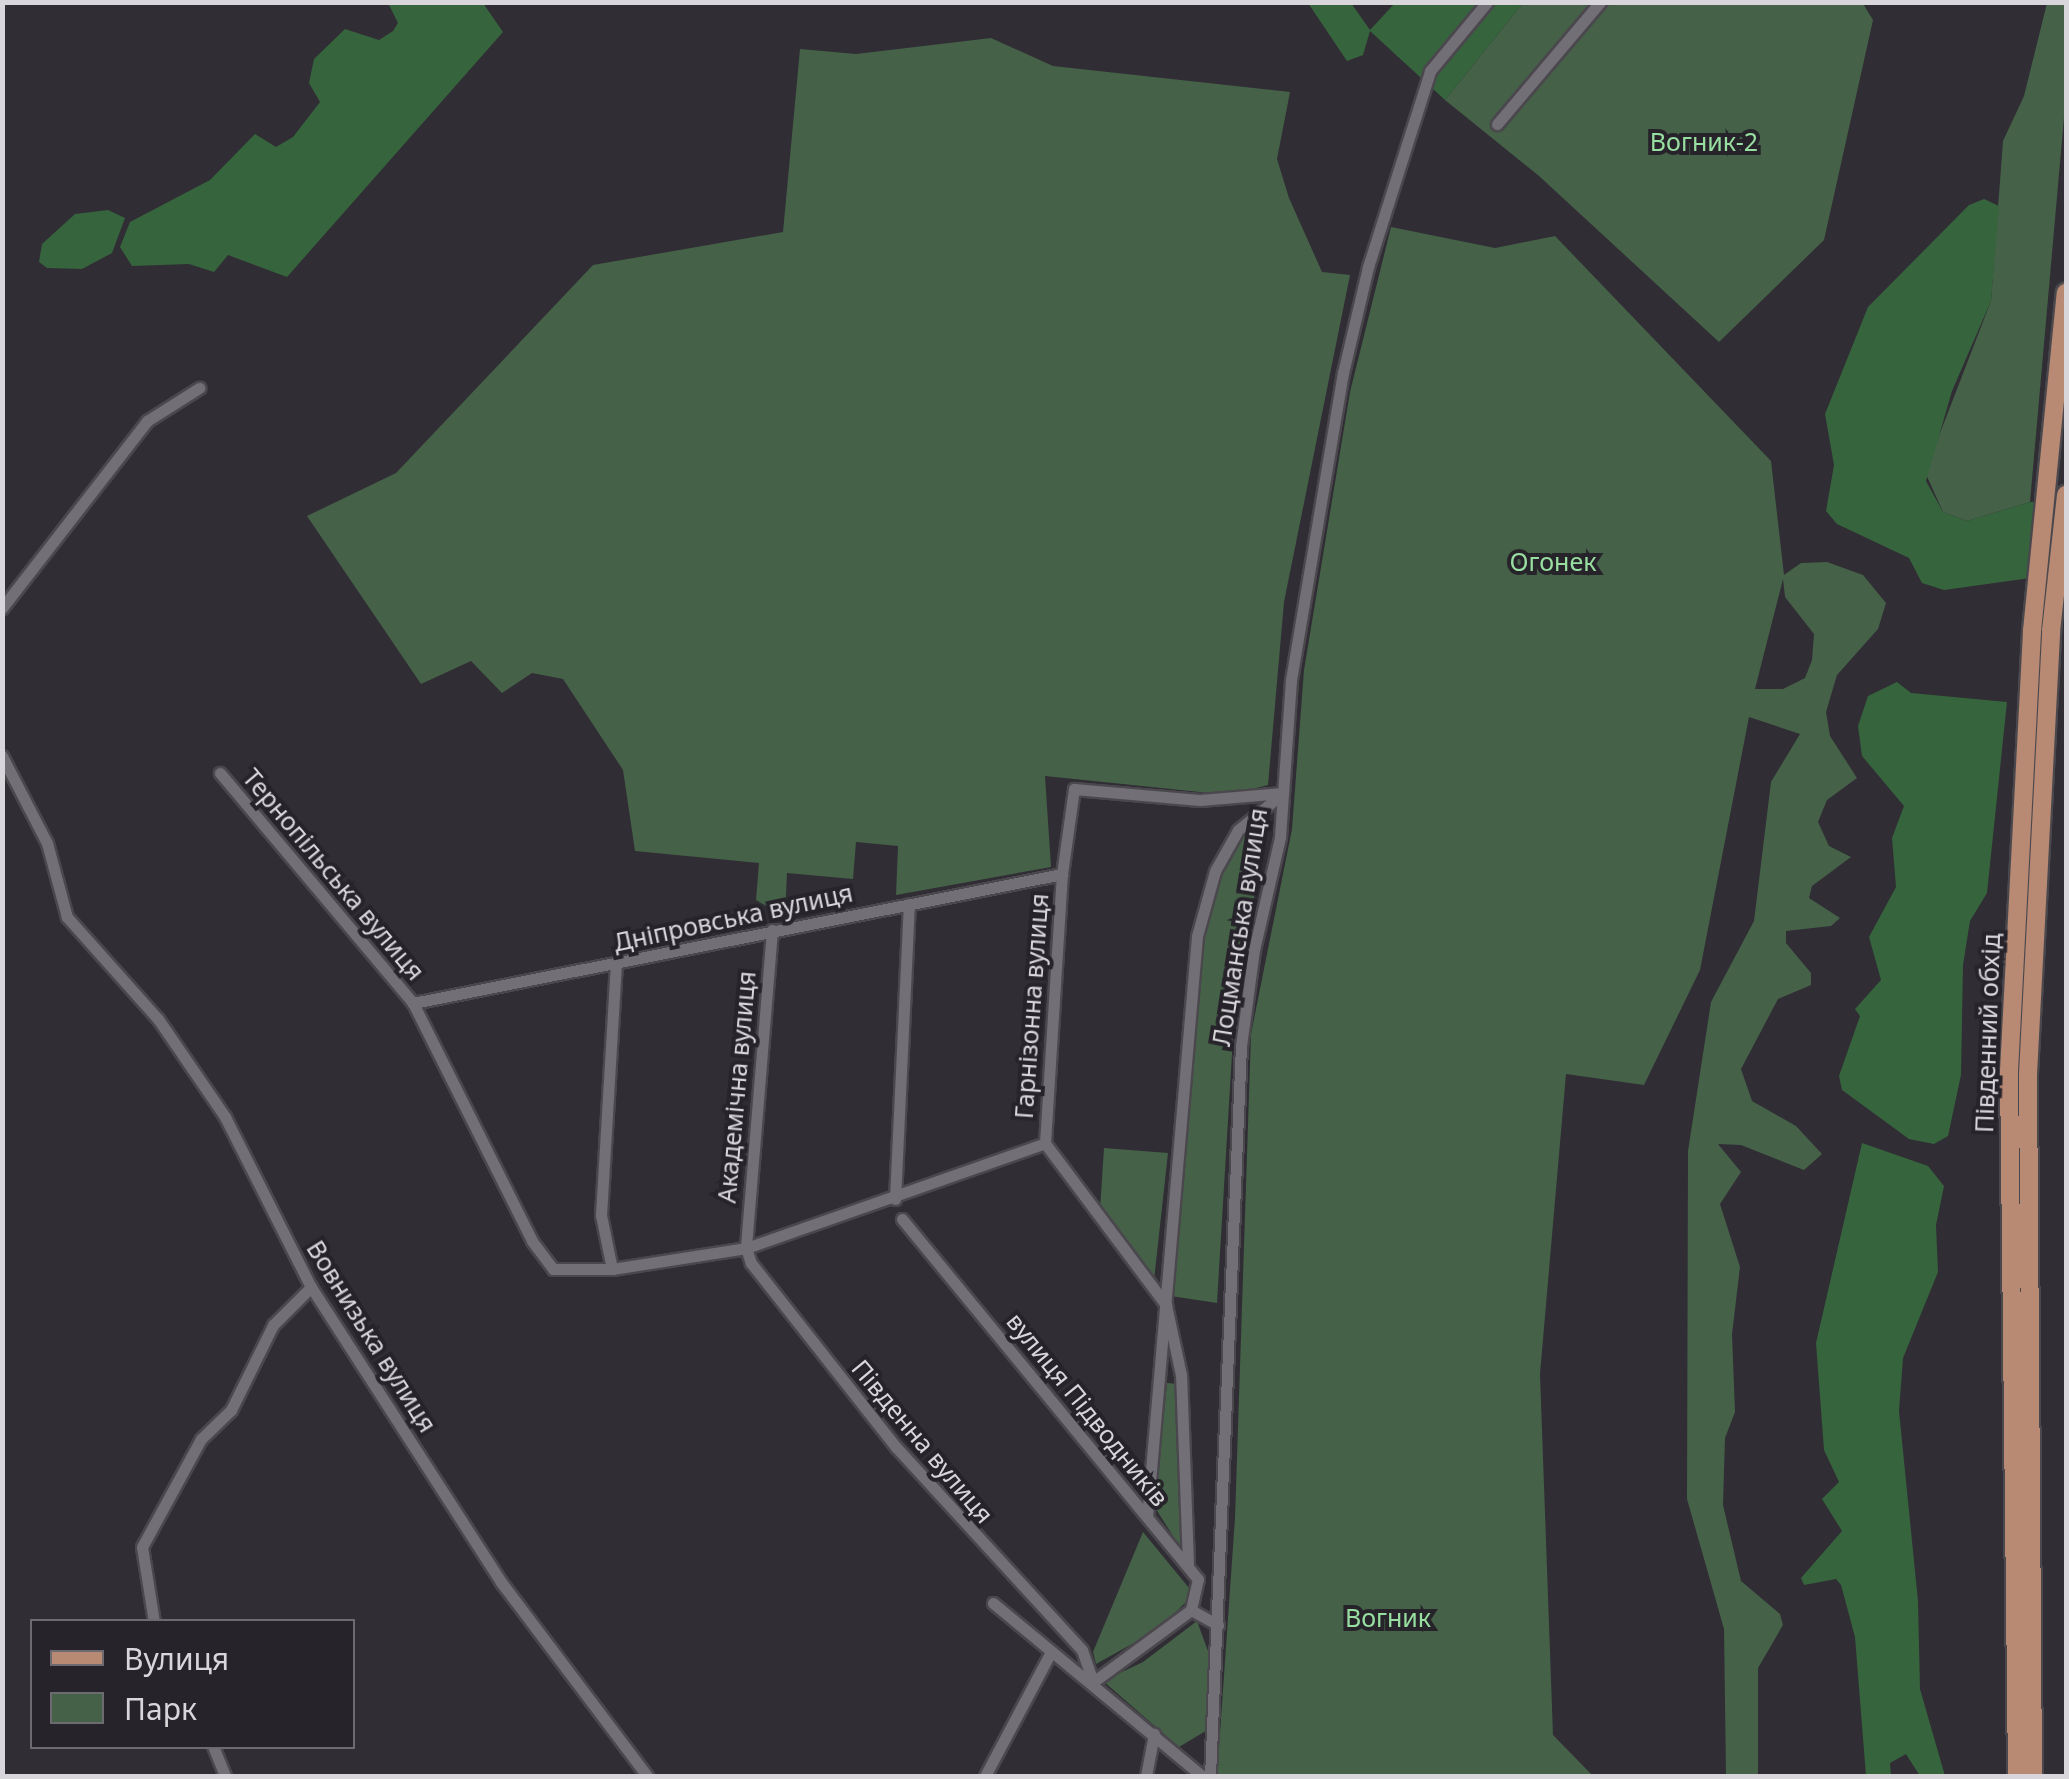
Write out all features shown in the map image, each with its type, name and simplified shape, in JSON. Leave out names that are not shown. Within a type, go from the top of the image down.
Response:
[{"type":"main road","name":"Південний обхід","points":[[2017,1776],[2008,1071],[2032,631],[2066,293]]},
{"type":"main road","name":"Південний обхід","points":[[2034,1776],[2028,1074],[2051,632],[2066,495]]},
{"type":"street","name":"Лоцманська вулиця","points":[[1206,1776],[1218,1625],[1241,1046],[1283,793],[1297,644],[1366,278],[1430,71],[1488,2]]},
{"type":"street","points":[[1498,124],[1600,2]]},
{"type":"street","points":[[2,608],[147,421],[200,388]]},
{"type":"street","name":"Вовнизька вулиця","points":[[2,756],[47,843],[66,917],[158,1019],[225,1117],[312,1287],[500,1582],[647,1776]]},
{"type":"street","name":"Тернопільська вулиця","points":[[220,773],[413,1004],[532,1241],[553,1269],[612,1270]]},
{"type":"street","name":"Гарнізонна вулиця","points":[[1166,1305],[1045,1143],[1062,874],[1074,790],[1200,800],[1283,793]]},
{"type":"street","points":[[1147,1517],[1197,936],[1215,871],[1238,830],[1283,793]]},
{"type":"street","name":"Дніпровська вулиця","points":[[413,1004],[1062,874]]},
{"type":"street","points":[[895,1199],[909,904]]},
{"type":"street","name":"Академічна вулиця","points":[[746,1248],[772,930]]},
{"type":"street","points":[[616,965],[600,1215],[612,1270],[746,1248],[895,1199],[1045,1143]]},
{"type":"street","name":"вулиця Підводників","points":[[902,1219],[1188,1564]]},
{"type":"street","name":"Південна вулиця","points":[[746,1248],[762,1283],[896,1447],[1082,1650],[1093,1682]]},
{"type":"street","points":[[153,1619],[141,1568],[149,1533],[201,1439],[231,1410],[273,1325],[312,1287]]},
{"type":"street","points":[[1093,1682],[1191,1610],[1200,1590],[1188,1564],[1181,1374],[1166,1305]]},
{"type":"street","points":[[993,1603],[1050,1654],[1093,1682],[1206,1776]]},
{"type":"street","points":[[1191,1610],[1218,1625]]},
{"type":"street","points":[[985,1776],[1050,1654]]},
{"type":"street","points":[[1146,1776],[1154,1734]]},
{"type":"street","points":[[214,1749],[226,1776]]},
{"type":"green space","name":"Вогник-2","points":[[1862,2],[1873,20],[1824,240],[1719,342],[1539,176],[1445,100],[1523,3]]},
{"type":"green space","points":[[388,3],[483,3],[503,32],[287,277],[228,255],[214,272],[189,264],[132,266],[120,247],[130,222],[210,180],[255,134],[276,147],[293,137],[320,102],[309,83],[314,59],[345,29],[379,40],[393,31],[398,23]]},
{"type":"green space","points":[[1308,3],[1351,3],[1370,30],[1395,3],[1523,3],[1445,100],[1370,31],[1363,55],[1347,61]]},
{"type":"green space","points":[[2047,3],[2066,3],[2066,95],[2030,502],[1967,521],[1943,512],[1925,472],[1991,301],[2003,141],[2024,96]]},
{"type":"green space","points":[[991,38],[1053,66],[1290,92],[1277,159],[1289,198],[1322,272],[1350,275],[1284,602],[1268,785],[1229,795],[1045,776],[1051,867],[896,895],[898,846],[856,842],[853,879],[787,873],[785,917],[756,900],[759,863],[635,851],[623,770],[563,679],[532,673],[502,693],[471,661],[421,684],[307,516],[396,473],[593,265],[783,232],[800,49],[856,54]]},
{"type":"green space","points":[[1984,199],[1999,206],[1991,301],[1952,391],[1926,481],[1943,512],[1967,521],[2030,502],[2066,502],[2066,573],[1944,590],[1922,583],[1909,558],[1837,524],[1826,511],[1834,465],[1825,414],[1868,307],[1969,205]]},
{"type":"green space","points":[[108,210],[125,218],[112,253],[82,269],[47,268],[39,262],[42,244],[75,214]]},
{"type":"green space","points":[[1391,227],[1495,248],[1555,236],[1771,461],[1784,575],[1801,563],[1827,562],[1863,575],[1886,603],[1878,629],[1837,675],[1826,712],[1830,736],[1857,778],[1827,800],[1818,822],[1829,846],[1851,857],[1812,886],[1809,898],[1840,918],[1831,926],[1786,931],[1786,943],[1811,973],[1811,985],[1778,999],[1741,1069],[1752,1101],[1796,1126],[1822,1154],[1804,1170],[1741,1145],[1718,1144],[1741,1172],[1720,1204],[1740,1267],[1732,1334],[1735,1412],[1725,1438],[1723,1505],[1741,1581],[1780,1614],[1783,1625],[1758,1668],[1758,1776],[1726,1776],[1724,1629],[1687,1499],[1688,1151],[1711,1002],[1754,921],[1771,782],[1800,734],[1749,717],[1700,970],[1644,1085],[1566,1074],[1540,1374],[1553,1735],[1593,1776],[1217,1776],[1235,1518],[1251,1034],[1292,829],[1304,670],[1350,392]],"holes":[[[1783,579],[1785,597],[1814,634],[1812,660],[1805,678],[1783,689],[1755,689]]]},
{"type":"green space","points":[[1897,682],[1911,693],[2007,702],[1987,893],[1970,921],[1963,965],[1961,1075],[1948,1136],[1934,1144],[1909,1139],[1842,1090],[1839,1076],[1860,1016],[1855,1009],[1881,980],[1869,937],[1896,887],[1892,838],[1904,806],[1862,756],[1858,726],[1868,696]]},
{"type":"green space","points":[[1266,824],[1234,1021],[1217,1303],[1171,1296],[1202,939],[1219,873],[1241,832]]},
{"type":"green space","points":[[1862,1143],[1928,1166],[1944,1186],[1936,1225],[1938,1272],[1903,1358],[1899,1411],[1918,1601],[1920,1689],[1945,1776],[1920,1776],[1906,1754],[1890,1763],[1891,1776],[1866,1776],[1855,1637],[1841,1585],[1836,1579],[1804,1585],[1801,1578],[1842,1531],[1822,1499],[1839,1482],[1824,1450],[1816,1343]]},
{"type":"green space","points":[[1104,1148],[1168,1153],[1154,1280],[1100,1210]]},
{"type":"green space","points":[[1167,1383],[1178,1384],[1185,1555],[1154,1506]]},
{"type":"green space","points":[[1143,1532],[1194,1594],[1159,1629],[1096,1664],[1093,1652]]},
{"type":"green space","points":[[1197,1621],[1212,1662],[1209,1729],[1179,1747],[1103,1681],[1143,1662]]},
{"type":"park label","name":"Огонек","points":[[1553,561]]},
{"type":"park label","name":"Вогник","points":[[1388,1617]]}]
